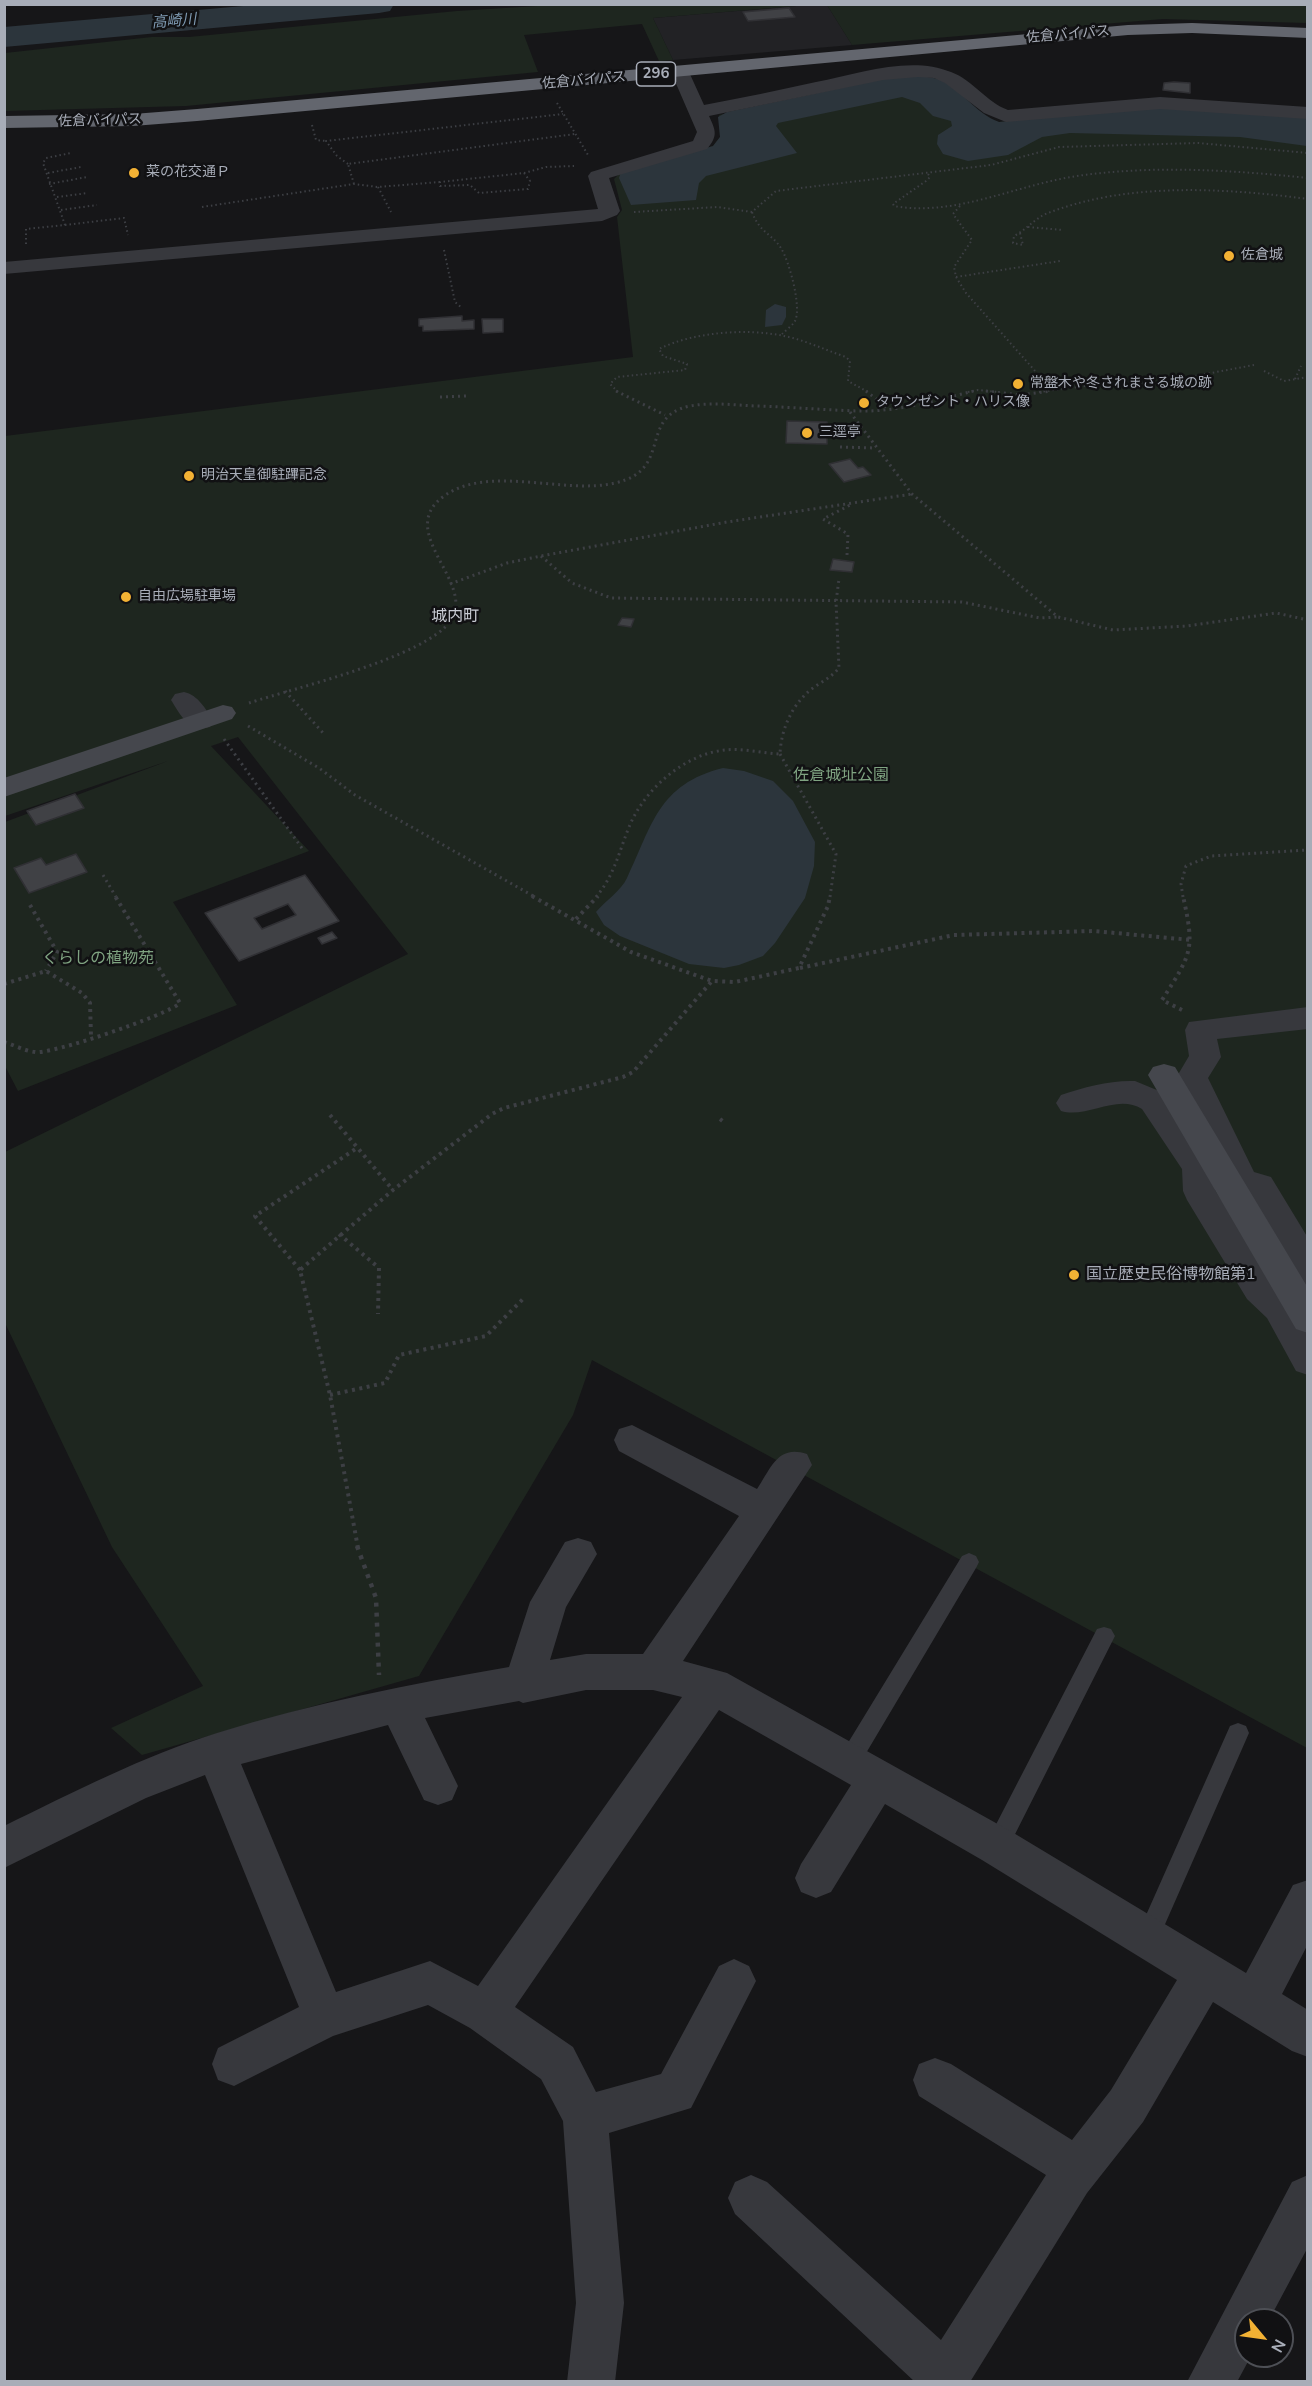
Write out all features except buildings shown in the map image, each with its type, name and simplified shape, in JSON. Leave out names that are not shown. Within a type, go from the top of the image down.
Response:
[{"type":"highway","name":"佐倉バイパス","points":[[4,122],[144,120],[1128,30],[1192,28],[1308,33]]},
{"type":"street","points":[[699,112],[883,74],[908,71],[951,78],[986,108],[1005,116],[1160,103],[1308,113]]},
{"type":"street","points":[[4,268],[602,215],[610,211],[598,177],[614,168],[700,145],[706,138],[707,132],[680,72]]},
{"type":"street","points":[[4,788],[204,713]]},
{"type":"street","points":[[1308,1018],[1200,1030],[1204,1056],[1192,1078],[1242,1182],[1259,1186],[1283,1222],[1303,1260],[1298,1270],[1308,1284]]},
{"type":"street","points":[[1164,1075],[1308,1319]]},
{"type":"street","points":[[1072,1103],[1130,1091],[1144,1093],[1153,1101],[1198,1167],[1199,1191],[1259,1289],[1279,1308],[1308,1361]]},
{"type":"street","points":[[632,1440],[762,1510]]},
{"type":"street","points":[[653,1672],[794,1465]]},
{"type":"street","points":[[523,1685],[549,1602],[578,1554]]},
{"type":"street","points":[[4,1848],[132,1784],[216,1752],[389,1706],[523,1685],[586,1672],[653,1672],[713,1686],[997,1846],[1308,2035]]},
{"type":"street","points":[[485,2013],[713,1686]]},
{"type":"street","points":[[389,1706],[438,1786]]},
{"type":"street","points":[[216,1752],[325,2017]]},
{"type":"street","points":[[816,1878],[863,1772]]},
{"type":"street","points":[[1254,2003],[1308,1900]]},
{"type":"street","points":[[751,2198],[943,2379],[1077,2169],[1126,2106],[1205,1974]]},
{"type":"street","points":[[585,2117],[675,2092],[734,1981]]},
{"type":"street","points":[[234,2064],[325,2017],[430,1983],[485,2013],[557,2063],[585,2117],[600,2303],[591,2382]]},
{"type":"street","points":[[935,2080],[1077,2169]]},
{"type":"street","points":[[1222,2377],[1308,2198]]},
{"type":"lane","points":[[863,1772],[969,1562]]},
{"type":"lane","points":[[997,1846],[1104,1636]]},
{"type":"lane","points":[[1147,1939],[1238,1733]]},
{"type":"path","points":[[546,84],[598,177]]},
{"type":"path","points":[[354,184],[348,164],[337,156],[326,141],[563,114]]},
{"type":"path","points":[[348,164],[574,134]]},
{"type":"path","points":[[610,211],[717,207],[752,212],[776,191],[991,165],[1042,150],[1094,144],[1198,143],[1308,153]]},
{"type":"path","points":[[65,225],[57,197],[49,184],[48,173],[43,163],[46,158],[71,153]]},
{"type":"path","points":[[202,207],[354,184],[378,188],[524,173],[546,167],[574,166]]},
{"type":"path","points":[[48,173],[81,167]]},
{"type":"path","points":[[928,174],[930,177],[926,181],[893,204],[894,206],[907,208],[960,205],[1045,181],[1117,172],[1205,169],[1308,178]]},
{"type":"path","points":[[440,182],[440,186],[470,185],[479,193],[528,189],[530,181],[524,173]]},
{"type":"path","points":[[49,184],[87,177]]},
{"type":"path","points":[[1020,233],[1023,245],[1019,246],[1013,243],[1014,236],[1046,213],[1098,201],[1155,193],[1237,190],[1308,199]]},
{"type":"path","points":[[57,197],[88,193]]},
{"type":"path","points":[[61,210],[97,205]]},
{"type":"path","points":[[960,205],[953,214],[972,240],[954,267],[956,277],[966,293],[1052,390]]},
{"type":"path","points":[[752,212],[758,227],[782,248],[794,286],[798,307],[795,321],[781,335]]},
{"type":"path","points":[[25,266],[26,229],[124,218],[133,257]]},
{"type":"path","points":[[1027,226],[1063,230]]},
{"type":"path","points":[[440,230],[455,302],[462,308]]},
{"type":"path","points":[[956,277],[1060,261]]},
{"type":"path","points":[[665,415],[617,392],[609,384],[617,377],[685,370],[687,364],[659,353],[662,346],[682,340],[726,335],[781,335],[846,357],[850,361],[848,381],[873,395],[889,409]]},
{"type":"path","points":[[204,713],[285,691],[402,652],[441,632],[452,619],[455,608],[450,584],[427,528],[429,508],[445,495],[478,485],[531,482],[580,485],[609,483],[633,477],[650,460],[665,415],[672,410],[699,404],[820,407],[849,411],[889,409],[978,390],[1013,395],[1117,382],[1152,384],[1254,365]]},
{"type":"path","points":[[1295,379],[1301,366]]},
{"type":"path","points":[[1264,371],[1284,381],[1308,377]]},
{"type":"path","points":[[440,397],[466,396]]},
{"type":"path","points":[[849,411],[912,494],[1058,617]]},
{"type":"path","points":[[840,447],[877,448]]},
{"type":"path","points":[[450,584],[507,563],[541,556],[912,494]]},
{"type":"path","points":[[847,555],[848,534],[823,519],[854,502]]},
{"type":"path","points":[[541,556],[558,575],[570,583],[611,598],[962,602],[1040,618],[1058,617],[1113,630],[1187,626],[1276,613],[1308,620]]},
{"type":"path","points":[[799,968],[828,906],[837,861],[799,783],[780,754],[780,742],[792,710],[808,692],[834,675],[839,668],[836,602],[839,579]]},
{"type":"path","points":[[285,691],[325,735]]},
{"type":"path","points":[[204,713],[304,851]]},
{"type":"path","points":[[204,713],[267,736],[319,768],[355,795],[412,829],[576,919],[631,952],[712,981],[735,982],[954,935],[1094,931],[1191,940]]},
{"type":"path","points":[[576,919],[599,895],[611,875],[636,811],[657,786],[694,759],[712,752],[725,750],[780,754]]},
{"type":"path","points":[[1200,1030],[1179,1008],[1162,1000],[1188,956],[1191,940],[1181,874],[1190,863],[1211,856],[1308,850]]},
{"type":"path","points":[[4,1042],[37,1053],[138,1024],[174,1010],[180,1004],[103,875]]},
{"type":"path","points":[[4,984],[45,971],[57,952],[30,905]]},
{"type":"path","points":[[45,971],[82,993],[90,1003],[91,1036]]},
{"type":"path","points":[[300,1270],[339,1234],[393,1190],[504,1108],[623,1077],[633,1072],[712,981]]},
{"type":"path","points":[[330,1115],[393,1190]]},
{"type":"path","points":[[720,1119],[725,1123]]},
{"type":"path","points":[[357,1148],[255,1216],[300,1270],[330,1395],[354,1537],[376,1598],[389,1706]]},
{"type":"path","points":[[339,1234],[379,1268],[378,1314]]},
{"type":"path","points":[[330,1395],[385,1383],[399,1356],[486,1336],[525,1298]]},
{"type":"shaded area","points":[[827,5],[852,45],[673,60],[653,18]]},
{"type":"shaded area","points":[[893,77],[939,79],[984,114],[999,122],[1153,107],[1307,118],[1307,146],[1240,137],[1070,133],[1042,137],[1008,155],[968,161],[943,154],[937,144],[938,135],[952,126],[951,121],[933,116],[920,103],[902,97],[778,123],[776,126],[797,153],[706,176],[699,183],[696,200],[631,205],[619,178],[621,172],[713,146],[720,137],[718,117],[727,112]]},
{"type":"shaded area","points":[[775,304],[786,307],[786,317],[782,325],[765,327],[766,310]]},
{"type":"shaded area","points":[[723,768],[744,771],[773,781],[793,801],[815,842],[814,866],[805,898],[775,943],[763,956],[724,968],[689,964],[620,936],[604,925],[596,912],[624,883],[651,825],[671,796],[701,775]]},
{"type":"green space","points":[[1307,4],[1307,23],[1163,19],[852,45],[827,5]]},
{"type":"green space","points":[[553,5],[808,5],[653,18],[673,60],[659,61],[642,24],[524,35],[538,72],[186,106],[5,111],[5,53],[152,37],[189,37],[457,11]]},
{"type":"green space","name":"佐倉城址公園","points":[[893,77],[967,100],[985,117],[999,122],[1153,107],[1307,118],[1307,1748],[592,1360],[573,1415],[419,1676],[142,1755],[111,1728],[203,1686],[112,1547],[5,1323],[5,1152],[408,954],[238,737],[211,746],[309,851],[173,902],[237,1005],[18,1091],[5,1066],[5,822],[168,761],[5,816],[5,436],[633,357],[617,217],[622,210],[614,179],[621,172],[713,146],[720,137],[719,115]]},
{"type":"waterway","name":"高崎川","points":[[4,37],[379,4]]},
{"type":"place","name":"菜の花交通Ｐ","points":[[134,173]]},
{"type":"place","name":"佐倉城","points":[[1229,256]]},
{"type":"place","name":"常盤木や冬されまさる城の跡","points":[[1018,384]]},
{"type":"place","name":"タウンゼント・ハリス像","points":[[864,403]]},
{"type":"place","name":"三逕亭","points":[[807,433]]},
{"type":"place","name":"明治天皇御駐蹕記念","points":[[189,476]]},
{"type":"place","name":"自由広場駐車場","points":[[126,597]]},
{"type":"place","name":"国立歴史民俗博物館第1","points":[[1074,1275]]},
{"type":"district","name":"城内町","points":[[455,617]]},
{"type":"park label","name":"くらしの植物苑","points":[[98,959]]}]
